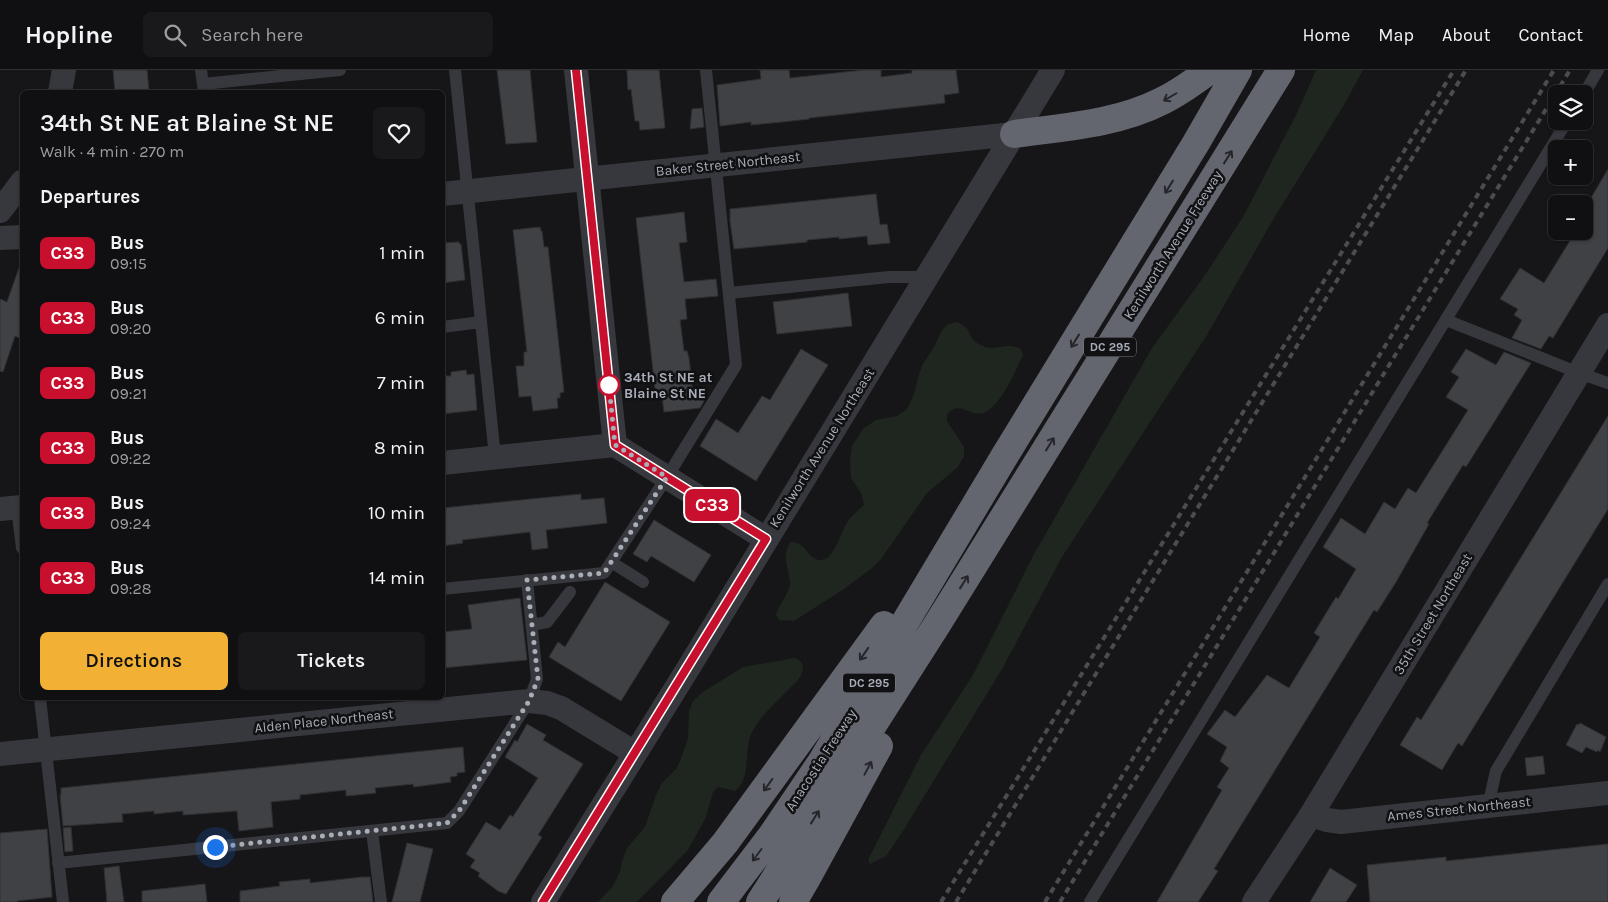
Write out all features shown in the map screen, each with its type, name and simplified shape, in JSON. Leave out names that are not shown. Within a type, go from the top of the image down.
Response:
[{"type":"highway","points":[[1014,134],[1100,122],[1132,114],[1162,101],[1210,70]]},
{"type":"highway","name":"DC 295","points":[[1004,457],[1196,143],[1238,70]]},
{"type":"highway","name":"Kenilworth Avenue Freeway","points":[[938,623],[1281,70]]},
{"type":"highway","points":[[675,902],[725,844],[847,678],[1004,457]]},
{"type":"highway","name":"Anacostia Freeway","points":[[721,902],[772,835],[822,761],[1004,457]]},
{"type":"highway","points":[[760,902],[938,623]]},
{"type":"highway","name":"DC 295","points":[[793,902],[869,766],[938,623]]},
{"type":"street","points":[[60,90],[64,70]]},
{"type":"street","points":[[576,70],[615,445]]},
{"type":"street","name":"Kenilworth Avenue Northeast","points":[[543,902],[1053,70]]},
{"type":"street","name":"Baker Street Northeast","points":[[445,194],[1014,134]]},
{"type":"street","points":[[0,211],[20,185]]},
{"type":"street","points":[[0,238],[20,237]]},
{"type":"street","name":"35th Street Northeast","points":[[1254,902],[1311,815],[1608,325]]},
{"type":"street","points":[[445,463],[615,445],[766,539]]},
{"type":"street","name":"Alden Place Northeast","points":[[0,754],[529,701],[547,703],[561,708],[635,753]]},
{"type":"street","name":"Ames Street Northeast","points":[[1311,815],[1341,822],[1608,793]]},
{"type":"lane","points":[[201,70],[204,88],[340,70]]},
{"type":"lane","points":[[455,70],[495,457]]},
{"type":"lane","points":[[445,589],[604,573],[667,477],[736,365],[706,70]]},
{"type":"lane","points":[[1589,85],[1598,70]]},
{"type":"lane","points":[[1090,902],[1562,130]]},
{"type":"lane","points":[[729,293],[888,277],[927,277]]},
{"type":"lane","points":[[1446,320],[1608,383]]},
{"type":"lane","points":[[445,326],[481,322]]},
{"type":"lane","points":[[13,508],[20,539]]},
{"type":"lane","points":[[611,562],[643,582]]},
{"type":"lane","points":[[58,863],[447,823],[459,811],[529,701],[538,679],[527,580]]},
{"type":"lane","points":[[1488,806],[1496,771],[1608,584]]},
{"type":"lane","points":[[532,624],[547,622],[570,592]]},
{"type":"lane","points":[[40,700],[63,902]]},
{"type":"lane","points":[[372,831],[381,902]]},
{"type":"shaded area","points":[[1316,70],[1363,70],[1344,105],[1274,218],[1207,335],[1062,557],[1002,669],[903,831],[886,856],[870,864],[868,860],[921,755],[973,675],[1033,556],[1152,348],[1205,275],[1243,217],[1296,115]]},
{"type":"shaded area","points":[[957,322],[966,328],[978,344],[988,348],[1010,346],[1021,349],[1023,355],[1007,388],[995,404],[983,413],[978,414],[956,408],[947,414],[947,421],[964,447],[964,456],[958,467],[927,493],[881,559],[871,569],[841,591],[794,621],[779,620],[776,615],[790,585],[786,556],[788,546],[791,542],[800,544],[812,557],[822,560],[831,553],[848,521],[864,505],[861,493],[851,478],[852,446],[864,428],[876,420],[897,416],[907,409],[914,394],[923,364],[942,330],[948,324]]},
{"type":"shaded area","points":[[795,658],[801,662],[802,674],[763,716],[752,732],[749,740],[745,774],[740,786],[735,791],[718,787],[713,792],[706,817],[688,850],[637,902],[598,902],[613,886],[627,848],[645,827],[662,783],[676,769],[680,761],[688,738],[689,711],[693,701],[703,692],[743,667]]},
{"type":"building","points":[[113,70],[147,70],[149,90],[115,90]]},
{"type":"building","points":[[497,70],[530,70],[537,142],[506,144]]},
{"type":"building","points":[[627,70],[659,70],[665,128],[640,130],[639,121],[635,121],[631,89],[628,90]]},
{"type":"building","points":[[760,70],[789,70],[790,78],[864,70],[881,70],[881,77],[912,73],[912,70],[956,70],[959,93],[944,95],[945,103],[782,122],[751,125],[751,122],[720,126],[717,85],[761,79]]},
{"type":"building","points":[[702,108],[704,127],[690,129],[692,109]]},
{"type":"building","points":[[1608,169],[1608,248],[1553,338],[1549,336],[1541,349],[1512,338],[1522,320],[1514,315],[1518,309],[1500,299],[1520,268],[1544,283],[1570,240],[1593,240],[1593,195]]},
{"type":"building","points":[[876,194],[880,225],[887,224],[890,243],[868,245],[867,236],[839,239],[839,237],[734,249],[730,209]]},
{"type":"building","points":[[684,212],[687,242],[679,243],[684,282],[716,279],[718,296],[685,299],[687,319],[680,320],[684,351],[687,351],[689,358],[693,394],[704,401],[700,408],[664,412],[662,396],[656,397],[636,218]]},
{"type":"building","points":[[540,227],[544,247],[548,247],[564,392],[560,393],[560,398],[557,398],[558,408],[533,411],[531,396],[519,397],[516,366],[524,366],[524,352],[527,352],[513,230]]},
{"type":"building","points":[[459,242],[461,244],[465,280],[445,283],[445,243]]},
{"type":"building","points":[[20,265],[20,338],[15,336],[3,372],[0,371],[0,299],[7,302]]},
{"type":"building","points":[[848,293],[852,326],[777,334],[773,302]]},
{"type":"building","points":[[801,349],[828,365],[756,481],[700,446],[716,419],[738,433],[762,396],[770,400]]},
{"type":"building","points":[[1466,349],[1496,365],[1504,352],[1531,363],[1466,467],[1463,465],[1427,523],[1429,524],[1396,582],[1377,612],[1374,610],[1214,869],[1218,871],[1198,902],[1157,902],[1222,790],[1217,787],[1229,768],[1220,761],[1227,747],[1207,734],[1225,710],[1235,717],[1267,675],[1289,688],[1320,637],[1314,633],[1356,569],[1323,547],[1341,518],[1365,534],[1384,502],[1395,509],[1408,488],[1416,493],[1468,410],[1446,397],[1459,377],[1451,372]]},
{"type":"building","points":[[466,370],[467,375],[474,374],[477,410],[445,414],[445,376],[451,376],[451,372]]},
{"type":"building","points":[[1608,416],[1608,509],[1462,746],[1458,743],[1442,770],[1400,745],[1417,717],[1421,720]]},
{"type":"building","points":[[581,494],[581,500],[604,498],[607,523],[546,530],[548,548],[532,550],[530,532],[462,540],[463,543],[445,546],[445,508]]},
{"type":"building","points":[[654,520],[711,555],[694,582],[651,556],[647,562],[633,554]]},
{"type":"building","points":[[605,582],[670,622],[621,701],[549,657],[558,642],[565,647]]},
{"type":"building","points":[[520,598],[527,660],[445,668],[445,632],[472,629],[468,605]]},
{"type":"building","points":[[1580,723],[1606,737],[1600,752],[1586,747],[1582,753],[1566,745],[1577,724],[1579,725]]},
{"type":"building","points":[[527,724],[546,735],[543,740],[583,764],[538,835],[542,837],[506,894],[498,891],[478,876],[480,873],[470,867],[475,860],[466,854],[486,822],[500,830],[510,815],[513,817],[538,778],[505,757],[515,740],[517,742]]},
{"type":"building","points":[[463,747],[465,772],[457,773],[457,776],[450,777],[451,782],[414,787],[413,784],[375,788],[376,793],[346,796],[346,790],[300,795],[300,799],[271,802],[273,827],[239,831],[237,811],[183,815],[183,811],[154,814],[154,811],[122,814],[123,822],[63,826],[61,788]]},
{"type":"building","points":[[1543,756],[1545,774],[1527,776],[1525,758]]},
{"type":"building","points":[[71,827],[73,851],[65,852],[63,828]]},
{"type":"building","points":[[47,829],[52,897],[17,902],[0,902],[0,833]]},
{"type":"building","points":[[407,843],[433,849],[420,902],[392,902]]},
{"type":"building","points":[[1608,844],[1608,902],[1370,902],[1367,865],[1446,857],[1446,861]]},
{"type":"building","points":[[119,866],[124,902],[107,902],[104,868]]},
{"type":"building","points":[[1330,868],[1357,885],[1346,902],[1310,902]]},
{"type":"building","points":[[370,877],[373,902],[240,902],[240,891],[280,886],[279,882],[310,879],[310,883]]},
{"type":"building","points":[[205,884],[207,902],[142,902],[142,891]]},
{"type":"railway","points":[[941,902],[1454,70]]},
{"type":"railway","points":[[956,902],[1466,70]]},
{"type":"railway","points":[[1045,902],[1554,70]]},
{"type":"railway","points":[[1060,902],[1570,70]]},
{"type":"bus line","name":"C33","points":[[543,902],[766,539],[615,445],[576,70]]},
{"type":"place","name":"34th St NE at Blaine St NE","points":[[609,385]]},
{"type":"route","points":[[215,847],[447,823],[459,811],[529,701],[538,679],[527,580],[604,573],[667,477],[615,445],[609,385]]}]
